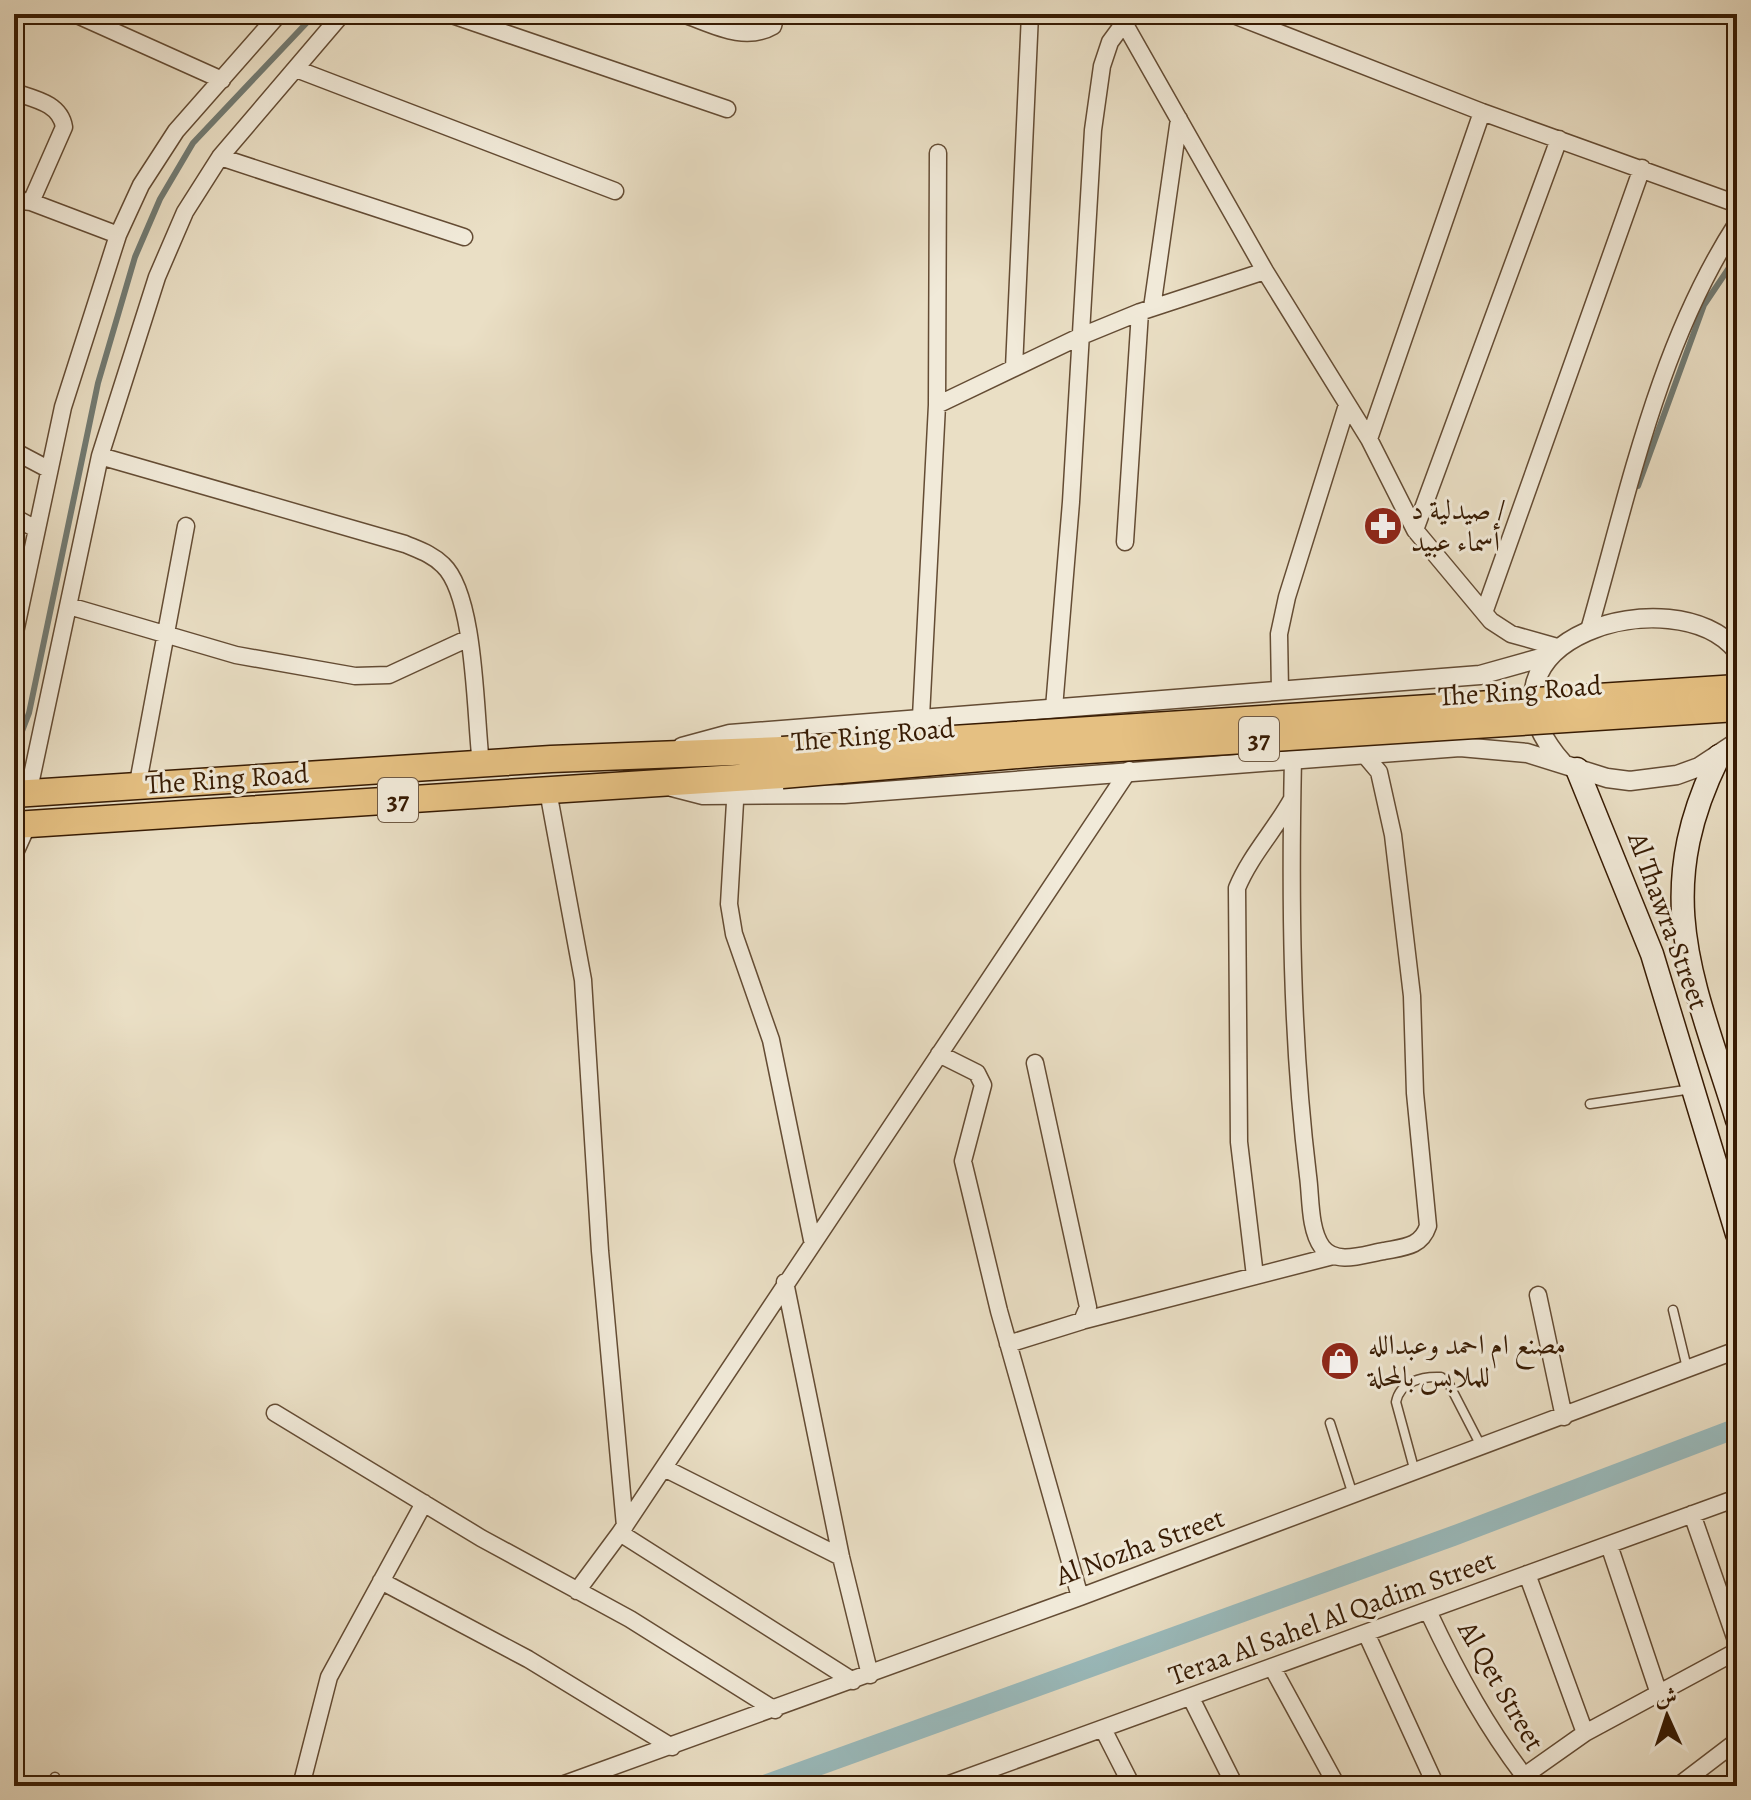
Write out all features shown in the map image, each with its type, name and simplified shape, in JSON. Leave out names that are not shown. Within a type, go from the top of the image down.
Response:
[{"type":"highway","name":"The Ring Road","points":[[21,824],[662,784],[736,787],[782,763],[1737,688]]},
{"type":"highway","name":"The Ring Road","points":[[21,794],[659,755],[782,763],[1042,753],[1737,708]]},
{"type":"main road","name":"Al Thawra Street","points":[[1728,749],[1698,798],[1681,877],[1680,909],[1685,948],[1737,1120]]},
{"type":"main road","name":"Al Thawra Street","points":[[1570,765],[1652,954],[1737,1234]]},
{"type":"street","points":[[75,14],[222,80]]},
{"type":"street","points":[[14,633],[63,407],[118,235],[141,185],[176,131],[279,14]]},
{"type":"street","points":[[21,794],[69,606],[100,456],[157,277],[185,212],[220,157],[342,14]]},
{"type":"street","points":[[449,14],[727,109]]},
{"type":"street","points":[[683,14],[743,34],[762,32],[773,26],[776,14]]},
{"type":"street","points":[[1014,368],[1030,14]]},
{"type":"street","points":[[1238,15],[1482,112],[1737,204]]},
{"type":"street","points":[[1121,18],[1265,271],[1369,439],[1415,530],[1485,610],[1491,621],[1511,634],[1553,651]]},
{"type":"street","points":[[1054,708],[1071,502],[1093,130],[1102,66],[1121,18]]},
{"type":"street","points":[[296,69],[615,191]]},
{"type":"street","points":[[14,92],[47,103],[64,121],[64,127],[22,201],[118,235]]},
{"type":"street","points":[[1369,439],[1482,112]]},
{"type":"street","points":[[1125,542],[1146,310],[1179,119]]},
{"type":"street","points":[[1415,530],[1559,139]]},
{"type":"street","points":[[921,717],[937,405],[938,153]]},
{"type":"street","points":[[220,157],[464,237]]},
{"type":"street","points":[[1485,610],[1642,168]]},
{"type":"street","points":[[1589,630],[1674,343],[1698,289],[1737,223]]},
{"type":"street","points":[[937,405],[1079,337],[1146,310],[1265,271]]},
{"type":"street","points":[[1280,691],[1279,634],[1287,597],[1347,405]]},
{"type":"street","points":[[14,451],[48,469]]},
{"type":"street","points":[[100,456],[428,553],[445,567],[460,591],[469,638],[481,764]]},
{"type":"street","points":[[14,517],[36,529]]},
{"type":"street","points":[[137,788],[186,526]]},
{"type":"street","points":[[69,606],[236,655],[355,676],[389,675],[469,638]]},
{"type":"street","points":[[659,755],[730,734],[1480,675],[1553,651],[1589,630],[1654,619],[1698,626],[1728,637],[1737,651]]},
{"type":"street","points":[[1553,651],[1540,673],[1536,711],[1540,730],[1570,765]]},
{"type":"street","points":[[812,1240],[771,1040],[734,934],[729,889],[736,787],[844,794],[1460,747],[1527,753],[1607,778],[1653,780],[1677,775],[1728,749]]},
{"type":"street","points":[[1008,1344],[1085,1320],[1333,1256],[1347,1258],[1412,1246],[1424,1238],[1428,1226],[1415,1093],[1412,996],[1393,835],[1379,772],[1363,753]]},
{"type":"street","points":[[1293,758],[1294,995],[1306,1155],[1315,1234],[1323,1248],[1333,1256]]},
{"type":"street","points":[[577,1591],[623,1530],[812,1240],[1129,770]]},
{"type":"street","points":[[548,791],[583,980],[600,1251],[623,1530]]},
{"type":"street","points":[[1255,1276],[1239,1142],[1237,888],[1245,868],[1271,835],[1292,798]]},
{"type":"street","points":[[14,855],[21,824]]},
{"type":"street","points":[[939,1054],[977,1073],[983,1085],[963,1161],[1008,1344],[1080,1597]]},
{"type":"street","points":[[1035,1063],[1088,1307],[1085,1320]]},
{"type":"street","points":[[785,1282],[841,1557],[870,1675]]},
{"type":"street","points":[[1538,1295],[1564,1417]]},
{"type":"street","name":"Al Nozha Street","points":[[559,1786],[775,1710],[1354,1496],[1737,1350]]},
{"type":"street","points":[[275,1413],[775,1710]]},
{"type":"street","points":[[664,1468],[841,1557]]},
{"type":"street","name":"Teraa Al Sahel Al Qadim Street","points":[[953,1785],[1737,1498]]},
{"type":"street","points":[[301,1786],[329,1677],[424,1503]]},
{"type":"street","points":[[1692,1514],[1737,1643]]},
{"type":"street","points":[[623,1530],[853,1681]]},
{"type":"street","points":[[1609,1545],[1658,1691]]},
{"type":"street","points":[[1527,1574],[1585,1733]]},
{"type":"street","points":[[381,1581],[555,1674],[672,1747]]},
{"type":"street","name":"Al Qet Street","points":[[1428,1611],[1455,1669],[1528,1781]]},
{"type":"street","points":[[1366,1633],[1436,1786]]},
{"type":"street","points":[[1528,1781],[1585,1733],[1737,1651]]},
{"type":"street","points":[[1272,1667],[1337,1786]]},
{"type":"street","points":[[1191,1698],[1235,1786]]},
{"type":"street","points":[[1103,1729],[1132,1786]]},
{"type":"street","points":[[1678,1786],[1737,1741]]},
{"type":"lane","points":[[1590,1104],[1695,1089]]},
{"type":"lane","points":[[1673,1310],[1688,1371]]},
{"type":"lane","points":[[1415,1472],[1396,1402],[1398,1392],[1405,1384],[1441,1377],[1449,1384],[1482,1448]]},
{"type":"lane","points":[[1330,1423],[1354,1496]]},
{"type":"waterway","points":[[14,752],[29,713],[98,383],[135,257],[160,199],[193,143],[315,14]]},
{"type":"waterway","points":[[1638,486],[1704,305],[1737,256]]},
{"type":"waterway","points":[[762,1786],[1453,1536],[1737,1428]]},
{"type":"place","name":"صيدلية د / أسماء عبيد","points":[[1383,526]]},
{"type":"place","name":"مصنع ام احمد وعبدالله للملابس بالمحلة","points":[[1340,1361]]}]
